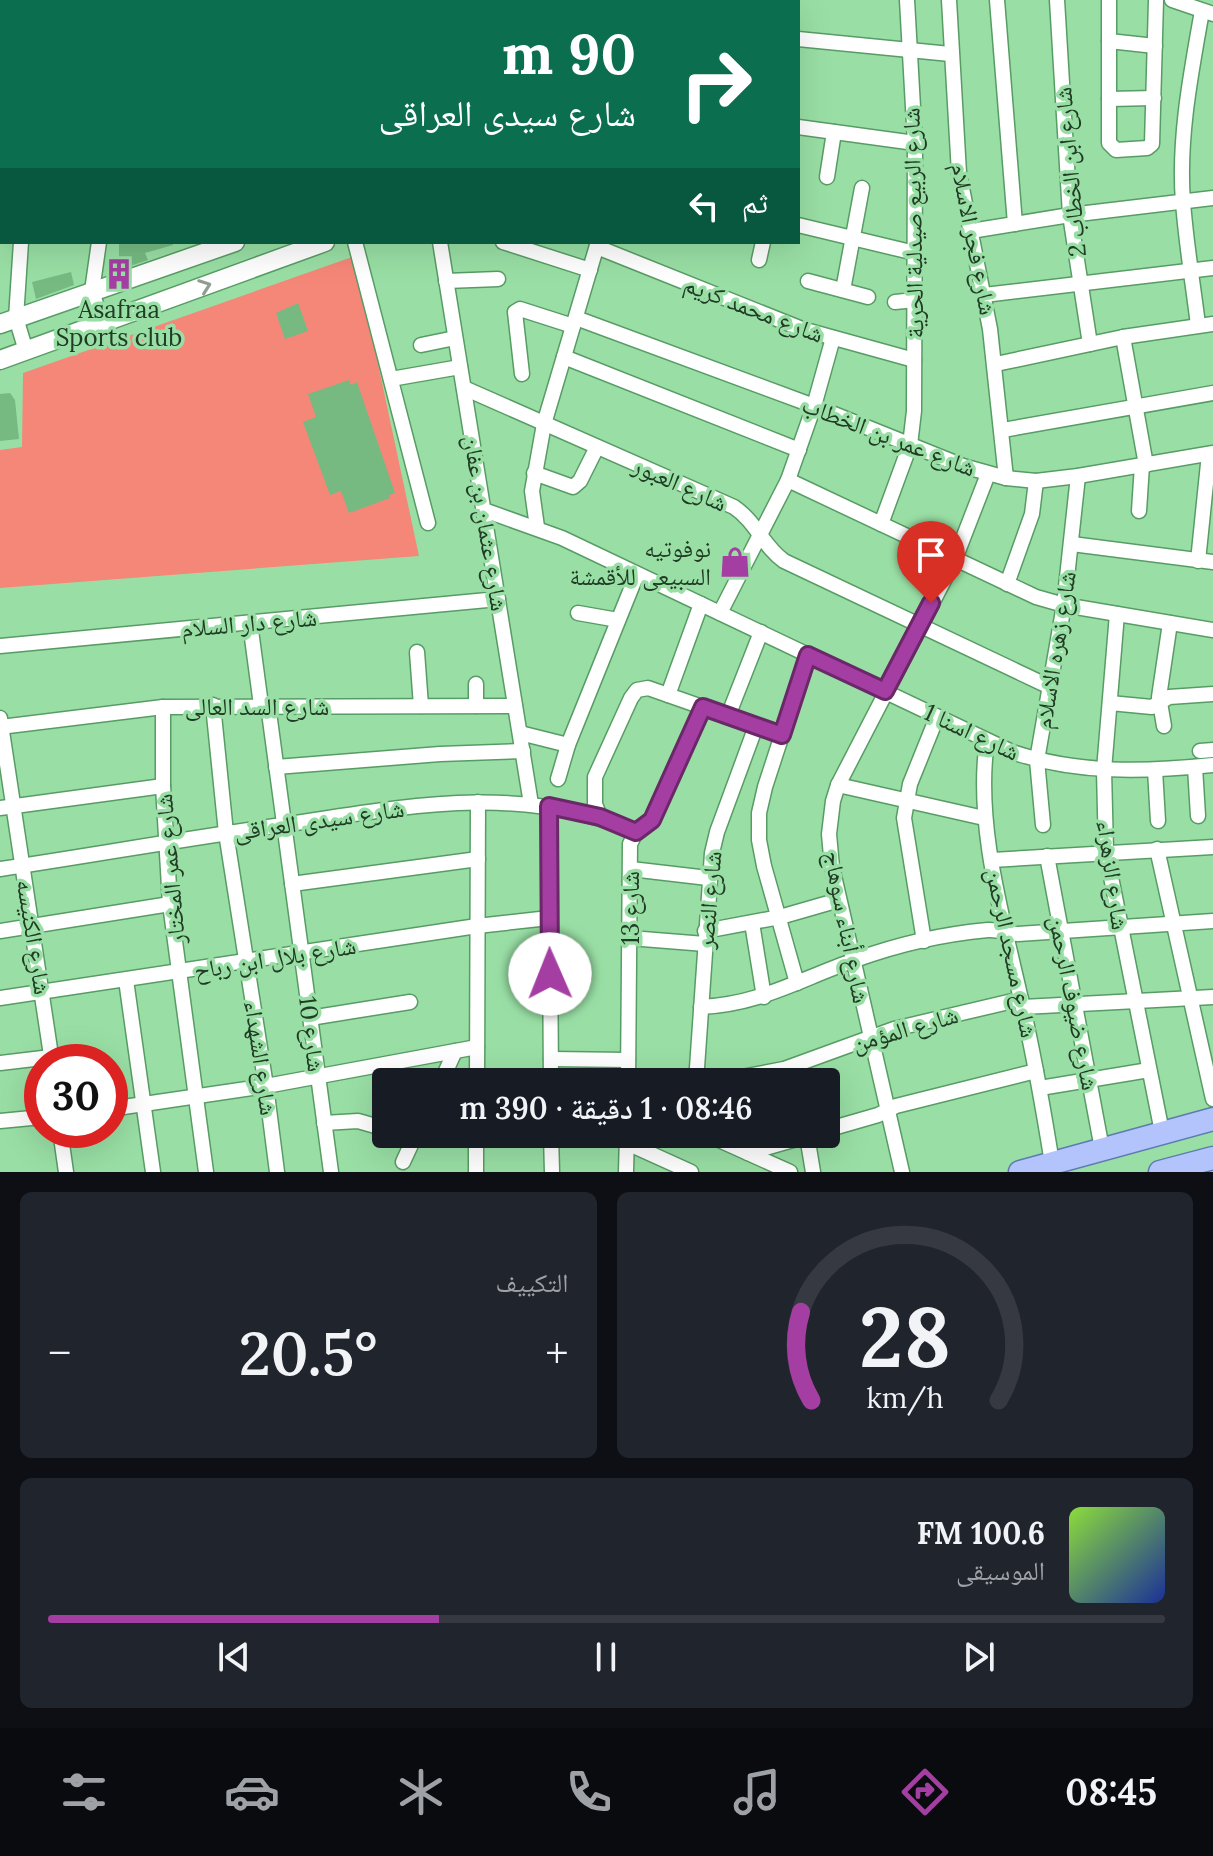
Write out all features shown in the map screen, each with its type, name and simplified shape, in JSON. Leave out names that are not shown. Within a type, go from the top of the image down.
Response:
[{"type":"main road","points":[[1020,1172],[1206,1120],[1210,1159],[1173,1170]]},
{"type":"street","name":"شارع الربيع صيدلية الحرية","points":[[881,524],[910,445],[914,411],[915,143],[907,0]]},
{"type":"street","name":"شارع فجر الاسلام","points":[[949,0],[959,173],[996,364],[1006,478]]},
{"type":"street","points":[[997,0],[1015,224]]},
{"type":"street","name":"شارع ابن الخطاب 2","points":[[1057,0],[1070,215],[1090,344]]},
{"type":"street","points":[[1109,0],[1109,99],[1112,148],[1116,150],[1147,148],[1153,141],[1156,0]]},
{"type":"street","points":[[996,364],[1123,337],[1206,325],[1191,270],[1183,200],[1187,105],[1202,9],[1172,0]]},
{"type":"street","points":[[800,39],[950,54]]},
{"type":"street","points":[[1109,41],[1155,46]]},
{"type":"street","points":[[1109,99],[1154,98]]},
{"type":"street","points":[[800,127],[915,143]]},
{"type":"street","points":[[827,177],[834,132]]},
{"type":"street","points":[[843,290],[862,188]]},
{"type":"street","points":[[971,231],[1070,215],[1213,198]]},
{"type":"street","points":[[800,225],[915,253]]},
{"type":"street","points":[[21,244],[8,321],[26,351]]},
{"type":"street","points":[[99,244],[92,291],[102,323]]},
{"type":"street","points":[[8,321],[229,244]]},
{"type":"street","points":[[0,360],[319,244]]},
{"type":"street","points":[[356,244],[428,523]]},
{"type":"street","name":"شارع عثمان بن عفان","points":[[440,244],[531,804]]},
{"type":"street","points":[[509,244],[590,270]]},
{"type":"street","points":[[759,260],[763,244]]},
{"type":"street","points":[[537,527],[532,491],[544,424],[598,245]]},
{"type":"street","name":"شارع محمد كريم","points":[[598,245],[772,318],[914,360]]},
{"type":"street","points":[[984,295],[1213,268]]},
{"type":"street","points":[[446,281],[498,279]]},
{"type":"street","points":[[808,281],[868,297]]},
{"type":"street","points":[[895,302],[915,300]]},
{"type":"street","name":"شارع عمر بن الخطاب","points":[[522,374],[515,312],[520,309],[574,322],[814,406],[910,445],[1006,478],[1036,481],[1078,476],[1211,453]]},
{"type":"street","points":[[1123,337],[1144,465],[1139,511]]},
{"type":"street","points":[[421,345],[455,338]]},
{"type":"street","points":[[720,613],[788,480],[814,406],[833,338]]},
{"type":"street","points":[[564,357],[799,450]]},
{"type":"street","points":[[391,379],[460,367]]},
{"type":"street","name":"شارع العبور","points":[[464,388],[734,507],[749,519],[770,550],[784,561],[1050,687]]},
{"type":"street","points":[[1003,430],[1213,393]]},
{"type":"street","points":[[534,473],[573,487],[580,481],[597,447]]},
{"type":"street","points":[[1072,544],[1206,562],[1211,453]]},
{"type":"street","name":"شارع أبناء سوهاج","points":[[902,1172],[839,900],[829,834],[833,801],[885,691],[955,559],[988,474]]},
{"type":"street","name":"شارع زهره الاسلام","points":[[1043,825],[1037,760],[1064,605],[1078,476]]},
{"type":"street","points":[[788,480],[1036,597],[1064,605],[1213,630]]},
{"type":"street","points":[[1007,584],[1032,514],[1036,481]]},
{"type":"street","name":"شارع اسنا 1","points":[[484,510],[537,527],[987,741],[1037,760],[1104,770],[1213,765]]},
{"type":"street","points":[[558,779],[568,745],[637,574]]},
{"type":"street","name":"شارع دار السلام","points":[[0,646],[498,599]]},
{"type":"street","points":[[668,695],[701,604]]},
{"type":"street","points":[[578,613],[618,620]]},
{"type":"street","name":"شارع الزهراء","points":[[1117,614],[1104,770],[1106,852],[1162,1132]]},
{"type":"street","name":"شارع 10","points":[[250,623],[276,767],[331,1172]]},
{"type":"street","points":[[1164,726],[1159,703],[1170,623]]},
{"type":"street","points":[[728,716],[761,632]]},
{"type":"street","points":[[417,652],[421,706]]},
{"type":"street","points":[[797,983],[764,866],[759,840],[759,813],[808,655]]},
{"type":"street","points":[[476,684],[476,706]]},
{"type":"street","points":[[600,817],[595,804],[595,777],[633,694],[648,688],[782,735]]},
{"type":"street","points":[[1110,703],[1148,707],[1169,697],[1213,694]]},
{"type":"street","name":"شارع السد العالى","points":[[0,724],[163,707],[213,705],[515,706]]},
{"type":"street","name":"شارع الشهداء","points":[[213,705],[226,833],[277,1172]]},
{"type":"street","name":"شارع عمر المختار","points":[[163,707],[163,786],[170,904],[206,1172]]},
{"type":"street","points":[[636,832],[652,820],[703,707]]},
{"type":"street","points":[[924,941],[904,818],[906,800],[937,717]]},
{"type":"street","name":"شارع الكنيسه","points":[[0,724],[7,807],[23,866],[50,1044]]},
{"type":"street","name":"شارع النصر","points":[[697,1068],[708,878],[717,832],[756,726]]},
{"type":"street","points":[[520,733],[568,745]]},
{"type":"street","name":"شارع مسجد الرحمن","points":[[987,741],[983,770],[984,818],[1040,1088],[1052,1163]]},
{"type":"street","points":[[276,767],[523,751]]},
{"type":"street","points":[[1195,767],[1198,816]]},
{"type":"street","points":[[1155,770],[1158,821]]},
{"type":"street","points":[[838,785],[984,818]]},
{"type":"street","points":[[7,807],[163,786]]},
{"type":"street","points":[[477,1068],[478,802]]},
{"type":"street","name":"شارع سيدى العراقى","points":[[0,869],[283,824],[383,810],[478,802],[549,806],[600,817],[636,832]]},
{"type":"street","points":[[549,806],[551,1068]]},
{"type":"street","name":"شارع 13","points":[[628,1068],[630,844],[636,832]]},
{"type":"street","points":[[992,860],[1213,847]]},
{"type":"street","points":[[1157,849],[1213,1099]]},
{"type":"street","name":"شارع ضيوف الرحمن","points":[[1047,856],[1102,1149]]},
{"type":"street","points":[[292,884],[478,859]]},
{"type":"street","points":[[631,869],[708,878]]},
{"type":"street","points":[[630,938],[705,938],[839,900]]},
{"type":"street","points":[[0,931],[170,904]]},
{"type":"street","name":"شارع بلال ابن رباح","points":[[0,998],[477,926],[549,918]]},
{"type":"street","points":[[701,1007],[764,997],[852,961],[924,941],[989,929],[1006,933],[1213,921]]},
{"type":"street","points":[[752,923],[764,997]]},
{"type":"street","points":[[126,980],[153,1172]]},
{"type":"street","name":"شارع المؤمن","points":[[787,1068],[869,1036],[1022,1003],[1074,1004],[1213,997]]},
{"type":"street","points":[[310,1018],[410,1002]]},
{"type":"street","points":[[128,1107],[266,1086],[477,1047]]},
{"type":"street","points":[[447,1068],[455,1051]]},
{"type":"street","points":[[551,1059],[628,1060]]},
{"type":"street","points":[[0,1063],[24,1061]]},
{"type":"street","points":[[1040,1088],[1149,1070]]},
{"type":"street","points":[[840,1126],[887,1110],[1036,1071]]},
{"type":"street","points":[[0,1121],[24,1119]]},
{"type":"street","points":[[324,1123],[358,1121],[372,1125]]},
{"type":"street","points":[[63,1148],[66,1172]]},
{"type":"street","points":[[403,1162],[407,1148]]},
{"type":"street","points":[[476,1148],[476,1172]]},
{"type":"street","points":[[551,1148],[552,1172]]},
{"type":"street","points":[[626,1172],[627,1148]]},
{"type":"street","points":[[646,1148],[691,1172]]},
{"type":"street","points":[[737,1148],[790,1172]]},
{"type":"street","points":[[748,1153],[765,1148]]},
{"type":"street","points":[[811,1148],[813,1172]]},
{"type":"shaded area","points":[[355,256],[419,556],[0,588],[0,450],[22,447],[23,373]]},
{"type":"building","points":[[119,244],[173,245],[145,253],[148,260],[109,273],[109,262],[119,260]]},
{"type":"building","points":[[71,272],[74,285],[36,299],[32,282]]},
{"type":"building","points":[[298,303],[308,331],[285,339],[276,313]]},
{"type":"building","points":[[349,380],[351,385],[357,382],[395,493],[389,495],[390,498],[349,513],[341,491],[330,495],[303,422],[316,417],[308,394]]},
{"type":"building","points":[[10,393],[15,400],[19,439],[0,441],[0,394]]},
{"type":"place","name":"Asafraa Sports club","points":[[119,274]]},
{"type":"place","name":"نوفوتيه السبيعى للأقمشة","points":[[735,562]]},
{"type":"route","points":[[550,974],[549,806],[600,817],[636,832],[641,830],[652,820],[703,707],[782,735],[808,655],[885,691],[931,603]]}]
